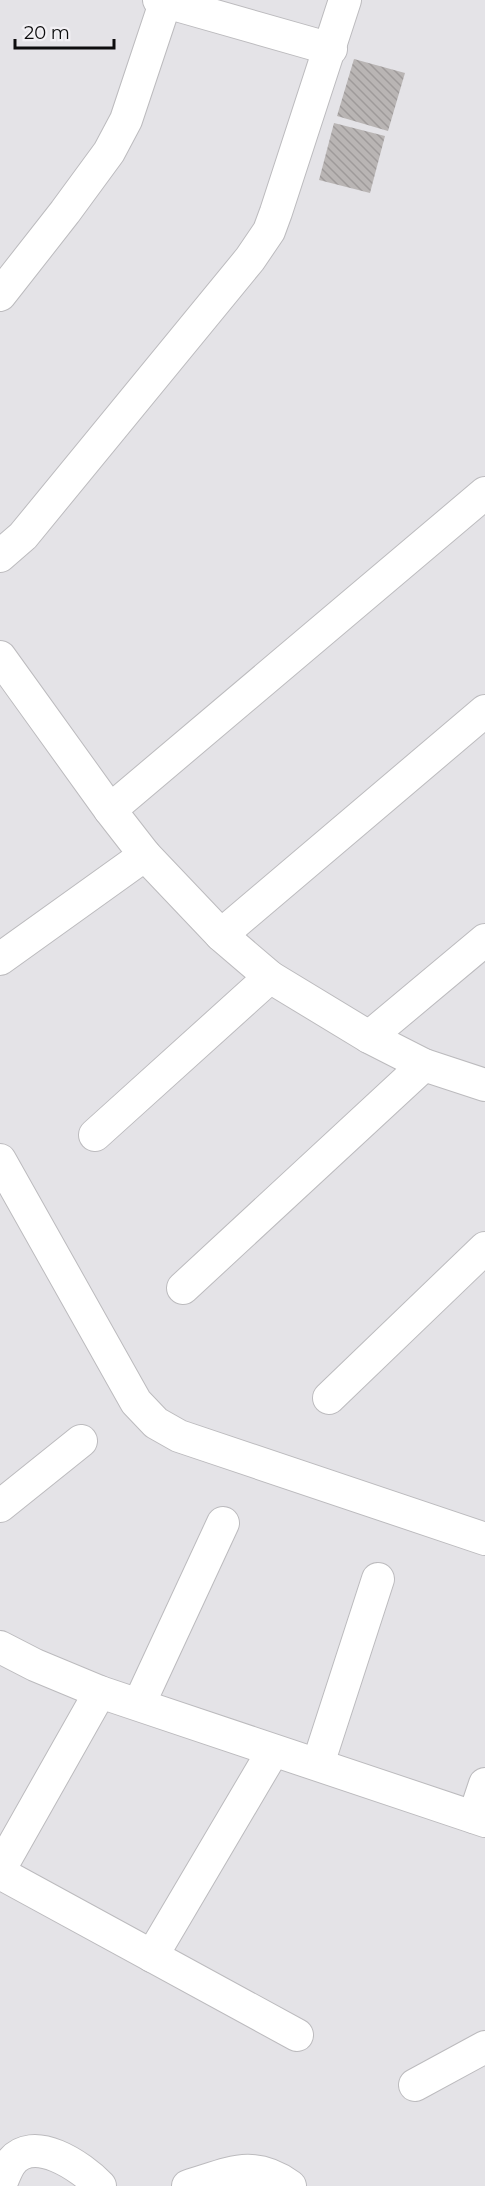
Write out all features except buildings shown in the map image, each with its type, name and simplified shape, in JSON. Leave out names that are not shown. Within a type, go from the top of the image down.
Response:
[{"type":"street","points":[[0,556],[31,526],[250,259],[269,231],[331,49],[345,0]]},
{"type":"street","points":[[0,295],[109,153],[126,120],[164,1],[331,49]]},
{"type":"street","points":[[110,810],[485,494]]},
{"type":"street","points":[[0,657],[145,855],[221,935],[270,976],[369,1037],[424,1065],[485,1085]]},
{"type":"street","points":[[221,935],[485,711]]},
{"type":"street","points":[[0,959],[145,855]]},
{"type":"street","points":[[369,1037],[485,940]]},
{"type":"street","points":[[95,1135],[270,976]]},
{"type":"street","points":[[183,1288],[424,1065]]},
{"type":"street","points":[[0,1160],[136,1402],[156,1423],[179,1436],[485,1539]]},
{"type":"street","points":[[328,1398],[485,1248]]},
{"type":"street","points":[[0,1506],[81,1441]]},
{"type":"street","points":[[139,1704],[222,1523]]},
{"type":"street","points":[[318,1764],[378,1579]]},
{"type":"street","points":[[0,1647],[35,1665],[100,1692],[479,1819],[485,1784]]},
{"type":"street","points":[[100,1692],[0,1871],[297,2035]]},
{"type":"street","points":[[152,1956],[273,1751]]},
{"type":"street","points":[[415,2085],[485,2047]]},
{"type":"street","points":[[0,2186],[11,2163],[22,2154],[42,2150],[69,2161],[88,2173],[100,2186]]},
{"type":"street","points":[[188,2186],[241,2171],[256,2170],[272,2174],[290,2186]]}]
